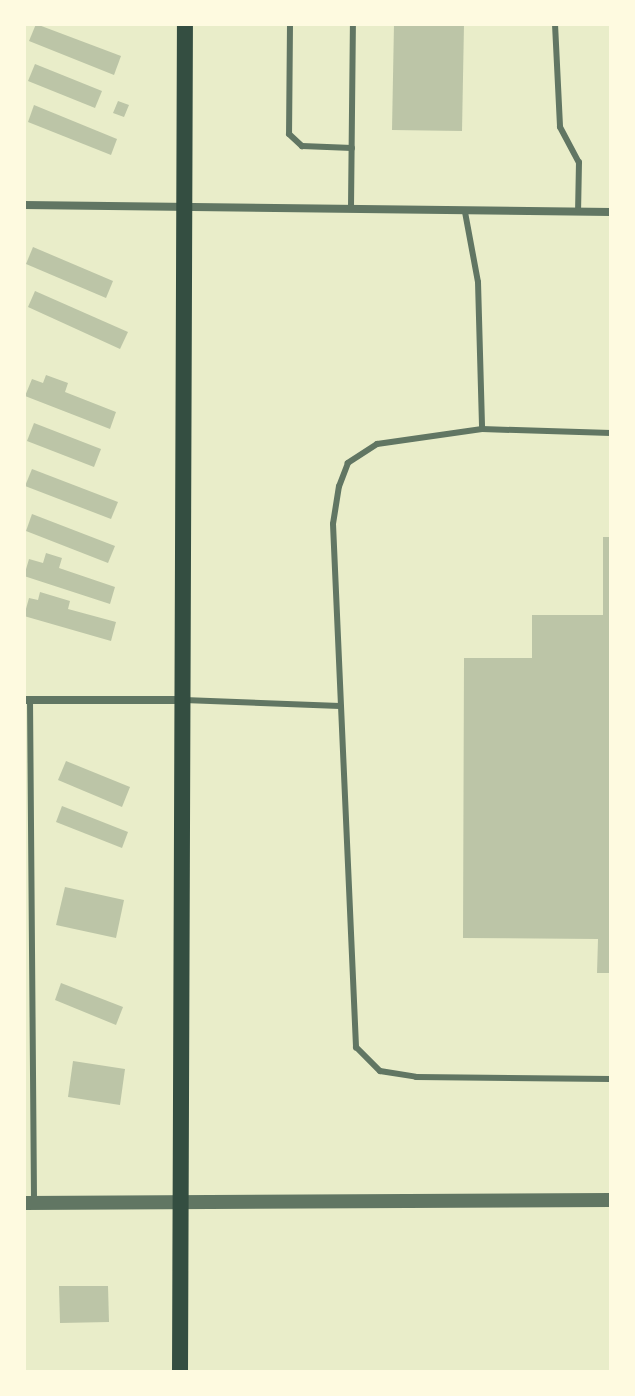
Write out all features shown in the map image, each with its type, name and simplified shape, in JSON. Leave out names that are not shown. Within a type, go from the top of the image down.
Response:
[{"type":"main road","points":[[180,1372],[185,24]]},
{"type":"street","points":[[24,205],[611,212]]},
{"type":"street","points":[[27,700],[184,700]]},
{"type":"street","points":[[29,1203],[611,1200]]},
{"type":"lane","points":[[290,24],[289,134],[302,146],[352,148]]},
{"type":"lane","points":[[351,207],[353,24]]},
{"type":"lane","points":[[555,24],[560,127],[579,162],[578,212]]},
{"type":"lane","points":[[465,212],[478,282],[482,429]]},
{"type":"lane","points":[[611,433],[482,429],[377,444],[348,463],[333,524],[353,1023],[364,1060],[380,1071],[416,1077],[611,1079]]},
{"type":"lane","points":[[27,700],[29,1203]]},
{"type":"lane","points":[[184,700],[340,706]]},
{"type":"building","points":[[36,24],[121,56],[114,75],[29,41]]},
{"type":"building","points":[[394,24],[464,24],[462,131],[392,130]]},
{"type":"building","points":[[35,64],[102,91],[95,108],[28,81]]},
{"type":"building","points":[[118,101],[129,105],[124,117],[113,113]]},
{"type":"building","points":[[34,105],[117,139],[111,155],[28,122]]},
{"type":"building","points":[[33,247],[113,281],[106,298],[26,264]]},
{"type":"building","points":[[35,291],[128,332],[120,349],[28,307]]},
{"type":"building","points":[[46,375],[68,383],[65,392],[116,412],[110,429],[25,396],[32,379],[43,383]]},
{"type":"building","points":[[34,423],[101,449],[94,467],[27,441]]},
{"type":"building","points":[[32,469],[118,502],[111,519],[25,486]]},
{"type":"building","points":[[32,514],[115,546],[108,563],[26,531]]},
{"type":"building","points":[[603,537],[611,537],[611,973],[597,973],[598,939],[463,938],[464,658],[532,658],[532,615],[603,615]]},
{"type":"building","points":[[46,553],[62,558],[59,568],[115,587],[110,604],[24,576],[29,559],[43,563]]},
{"type":"building","points":[[40,592],[70,601],[68,609],[116,622],[111,641],[24,616],[29,598],[38,600]]},
{"type":"building","points":[[66,761],[130,787],[122,807],[58,780]]},
{"type":"building","points":[[62,806],[128,832],[122,848],[56,822]]},
{"type":"building","points":[[65,887],[124,900],[116,938],[56,925]]},
{"type":"building","points":[[61,983],[123,1007],[116,1025],[55,1000]]},
{"type":"building","points":[[73,1061],[125,1069],[120,1105],[68,1097]]},
{"type":"building","points":[[59,1286],[108,1286],[109,1322],[60,1323]]}]
